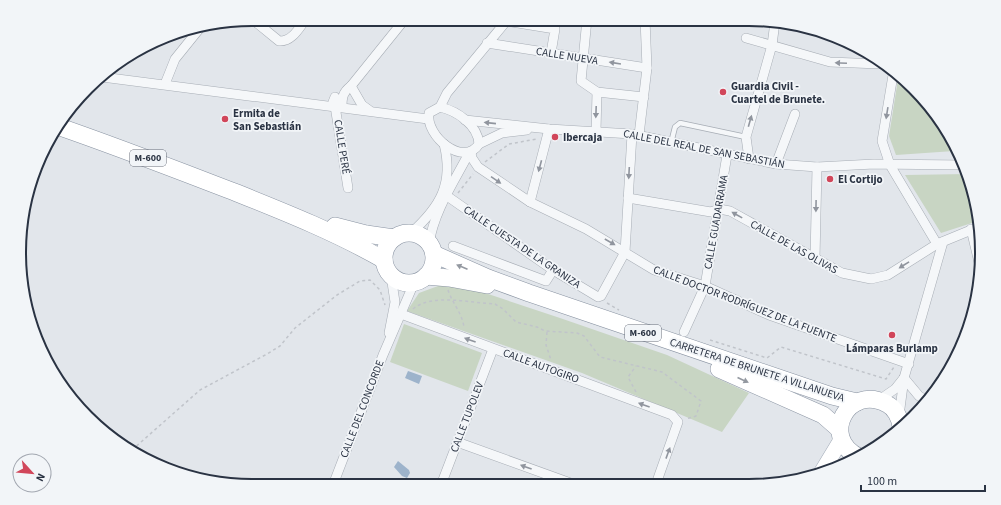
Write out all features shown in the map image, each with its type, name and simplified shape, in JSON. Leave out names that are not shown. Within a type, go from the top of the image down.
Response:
[{"type":"highway","name":"M-600","points":[[63,128],[156,160],[281,211],[359,246],[384,260]]},
{"type":"highway","points":[[57,137],[188,181],[236,193]]},
{"type":"highway","name":"M-600","points":[[281,211],[366,234],[394,238],[411,233],[424,238],[432,249]]},
{"type":"highway","points":[[391,276],[386,268],[384,260],[385,252],[394,238]]},
{"type":"highway","points":[[420,279],[431,270],[432,249]]},
{"type":"highway","name":"CARRETERA DE BRUNETE A VILLANUEVA","points":[[432,249],[488,278],[832,396],[857,402]]},
{"type":"highway","name":"M-600","points":[[391,276],[406,283],[420,279]]},
{"type":"highway","name":"CARRETERA DE BRUNETE A VILLANUEVA","points":[[420,279],[449,278],[493,287],[651,340],[823,415],[840,434]]},
{"type":"highway","name":"M-600","points":[[857,402],[871,398],[879,400]]},
{"type":"highway","points":[[879,400],[891,406],[899,422]]},
{"type":"highway","points":[[840,434],[841,418],[847,408],[857,402]]},
{"type":"highway","name":"M-600","points":[[840,434],[850,453],[853,454]]},
{"type":"main road","points":[[825,466],[840,434]]},
{"type":"street","points":[[261,26],[279,41],[285,42],[290,39],[300,26]]},
{"type":"street","points":[[340,104],[342,97],[348,88],[399,26]]},
{"type":"street","points":[[440,108],[447,93],[502,26]]},
{"type":"street","points":[[539,26],[555,29],[551,53]]},
{"type":"street","points":[[586,26],[581,81],[597,92],[644,97]]},
{"type":"street","points":[[598,297],[601,296],[625,252],[628,198],[636,135],[644,97],[647,68],[645,26]]},
{"type":"street","points":[[749,159],[746,137],[772,45],[774,28]]},
{"type":"street","points":[[165,84],[175,59],[196,34]]},
{"type":"street","points":[[746,38],[830,62],[874,64]]},
{"type":"street","name":"CALLE NUEVA","points":[[487,43],[647,68]]},
{"type":"street","points":[[110,77],[318,104],[340,104],[371,111],[428,119]]},
{"type":"street","points":[[893,78],[882,141],[890,165],[940,243],[904,378],[900,421]]},
{"type":"street","points":[[348,88],[362,105],[371,111]]},
{"type":"street","points":[[596,131],[597,92]]},
{"type":"street","name":"CALLE PERÉ","points":[[340,104],[348,188]]},
{"type":"street","points":[[478,167],[470,153],[456,150],[444,144],[432,130],[428,119],[430,113],[440,108],[449,109],[466,120],[478,135],[479,144]]},
{"type":"street","points":[[776,164],[795,114]]},
{"type":"street","name":"CALLE DEL REAL DE SAN SEBASTIÁN","points":[[466,120],[636,135],[776,164],[817,167],[958,165]]},
{"type":"street","points":[[530,202],[546,128]]},
{"type":"street","name":"CALLE DEL REAL DE SAN SEBASTIÁN","points":[[432,249],[432,226],[450,198],[470,153],[479,144],[502,133],[546,128]]},
{"type":"street","points":[[411,233],[426,220],[444,188],[449,169],[444,144]]},
{"type":"street","name":"CALLE GUADARRAMA","points":[[684,332],[705,286],[720,209],[728,155]]},
{"type":"street","name":"CALLE DOCTOR RODRÍGUEZ DE LA FUENTE","points":[[478,167],[530,202],[586,229],[654,270],[705,286],[769,315],[908,364]]},
{"type":"street","points":[[815,259],[817,167]]},
{"type":"street","name":"CALLE CUESTA DE LA GRANIZA","points":[[450,198],[553,270],[598,297]]},
{"type":"street","name":"CALLE DE LAS OLIVAS","points":[[628,198],[711,212],[720,209],[730,211],[842,273],[871,279],[888,275],[940,243],[974,229]]},
{"type":"street","points":[[453,246],[546,281],[553,270]]},
{"type":"street","name":"CALLE DEL CONCORDE","points":[[383,355],[395,302],[391,276]]},
{"type":"street","name":"CALLE DEL CONCORDE","points":[[335,479],[383,355],[403,315],[405,300],[420,279]]},
{"type":"street","name":"CALLE AUTOGIRO","points":[[403,315],[672,415],[678,422]]},
{"type":"street","name":"CALLE TUPOLEV","points":[[443,479],[494,349]]},
{"type":"street","points":[[879,400],[895,389],[904,378]]},
{"type":"street","points":[[904,378],[922,398]]},
{"type":"street","points":[[658,479],[678,422]]},
{"type":"street","points":[[457,442],[547,479]]},
{"type":"lane","points":[[671,143],[675,127],[680,123],[746,137]]},
{"type":"path","points":[[450,198],[478,167],[509,144],[537,139],[546,128]]},
{"type":"path","points":[[136,447],[200,390],[280,346],[295,328],[337,296],[360,281],[370,280],[377,285],[386,307]]},
{"type":"path","points":[[446,284],[452,301],[464,320],[465,338]]},
{"type":"path","points":[[598,297],[621,310]]},
{"type":"path","points":[[403,315],[418,305],[434,300],[495,304],[504,309],[516,322],[537,327],[547,332],[576,333],[584,336],[600,357],[662,372],[701,401],[696,416],[678,422]]},
{"type":"path","points":[[547,332],[546,346],[552,358],[547,369]]},
{"type":"path","points":[[707,339],[767,358],[781,347],[886,379],[898,360]]},
{"type":"path","points":[[633,401],[636,393],[628,377],[636,366]]},
{"type":"green space","points":[[898,82],[919,103],[937,127],[952,151],[896,155],[889,136]]},
{"type":"green space","points":[[961,174],[971,208],[973,223],[941,233],[905,175]]},
{"type":"green space","points":[[438,286],[464,286],[560,318],[667,355],[749,393],[722,432],[582,373],[407,311],[419,293]]},
{"type":"green space","points":[[404,324],[482,353],[468,391],[390,362]]},
{"type":"water","points":[[408,371],[422,376],[419,384],[405,378]]},
{"type":"water","points":[[398,461],[409,470],[410,473],[407,478],[402,476],[394,467]]},
{"type":"place","name":"Guardia Civil - Cuartel de Brunete.","points":[[723,92]]},
{"type":"place","name":"Ermita de San Sebastián","points":[[225,119]]},
{"type":"place","name":"Ibercaja","points":[[555,137]]},
{"type":"place","name":"El Cortijo","points":[[830,179]]},
{"type":"place","name":"Lámparas Burlamp","points":[[892,335]]}]
